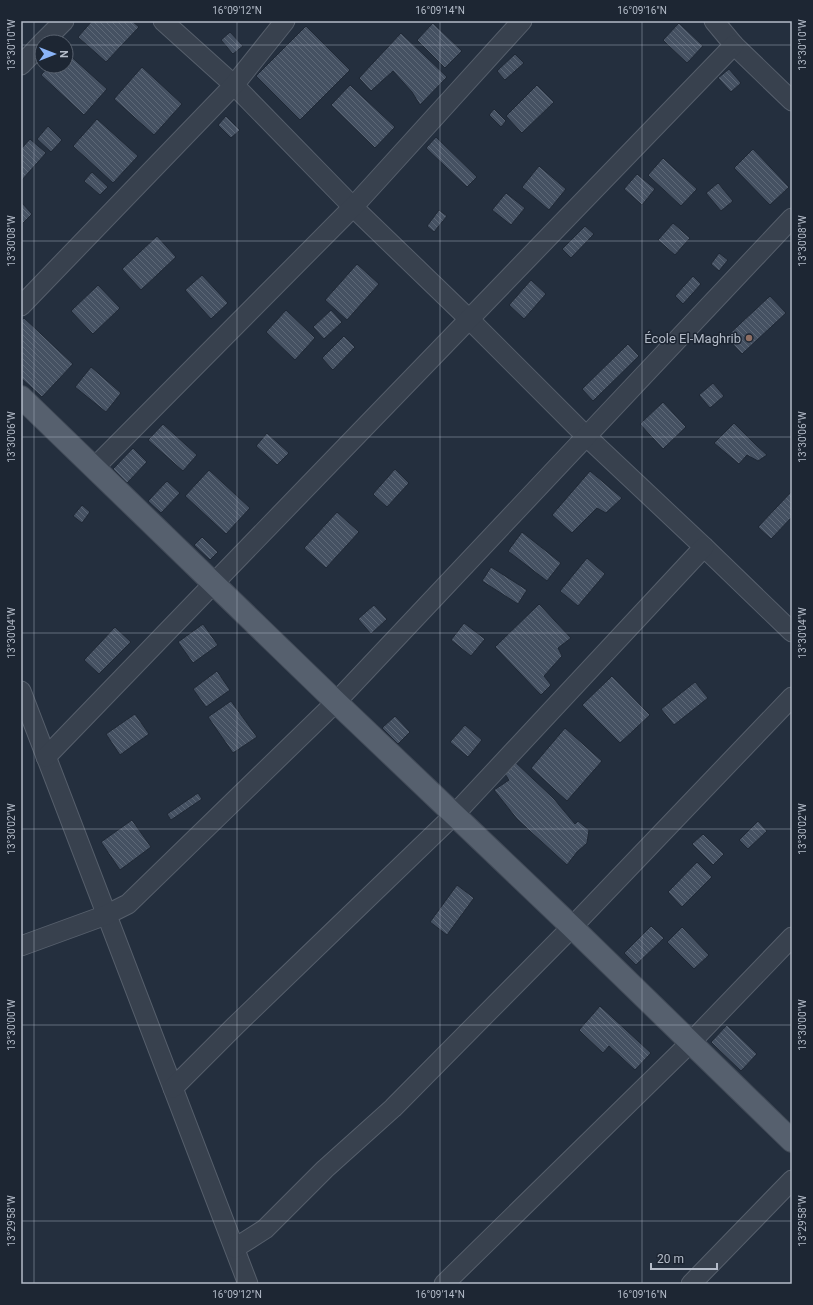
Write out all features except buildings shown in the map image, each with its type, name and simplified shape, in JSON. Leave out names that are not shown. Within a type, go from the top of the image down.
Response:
[{"type":"main road","points":[[21,398],[336,702],[692,1042],[792,1141]]},
{"type":"street","points":[[52,34],[64,21]]},
{"type":"street","points":[[163,21],[234,85],[353,207],[469,319],[586,436],[792,632]]},
{"type":"street","points":[[21,306],[234,85],[285,21]]},
{"type":"street","points":[[94,468],[353,207],[522,21]]},
{"type":"street","points":[[714,21],[734,45],[792,101]]},
{"type":"street","points":[[46,757],[734,45]]},
{"type":"street","points":[[21,65],[34,52]]},
{"type":"street","points":[[21,946],[106,915],[128,904],[336,702],[792,218]]},
{"type":"street","points":[[173,1088],[454,815],[704,547]]},
{"type":"street","points":[[21,691],[248,1284]]},
{"type":"street","points":[[234,1248],[265,1229],[325,1169],[393,1108],[572,927],[792,697]]},
{"type":"street","points":[[444,1284],[692,1042],[792,936]]},
{"type":"street","points":[[691,1284],[792,1180]]},
{"type":"place","name":"École El-Maghrib","points":[[749,338]]}]
